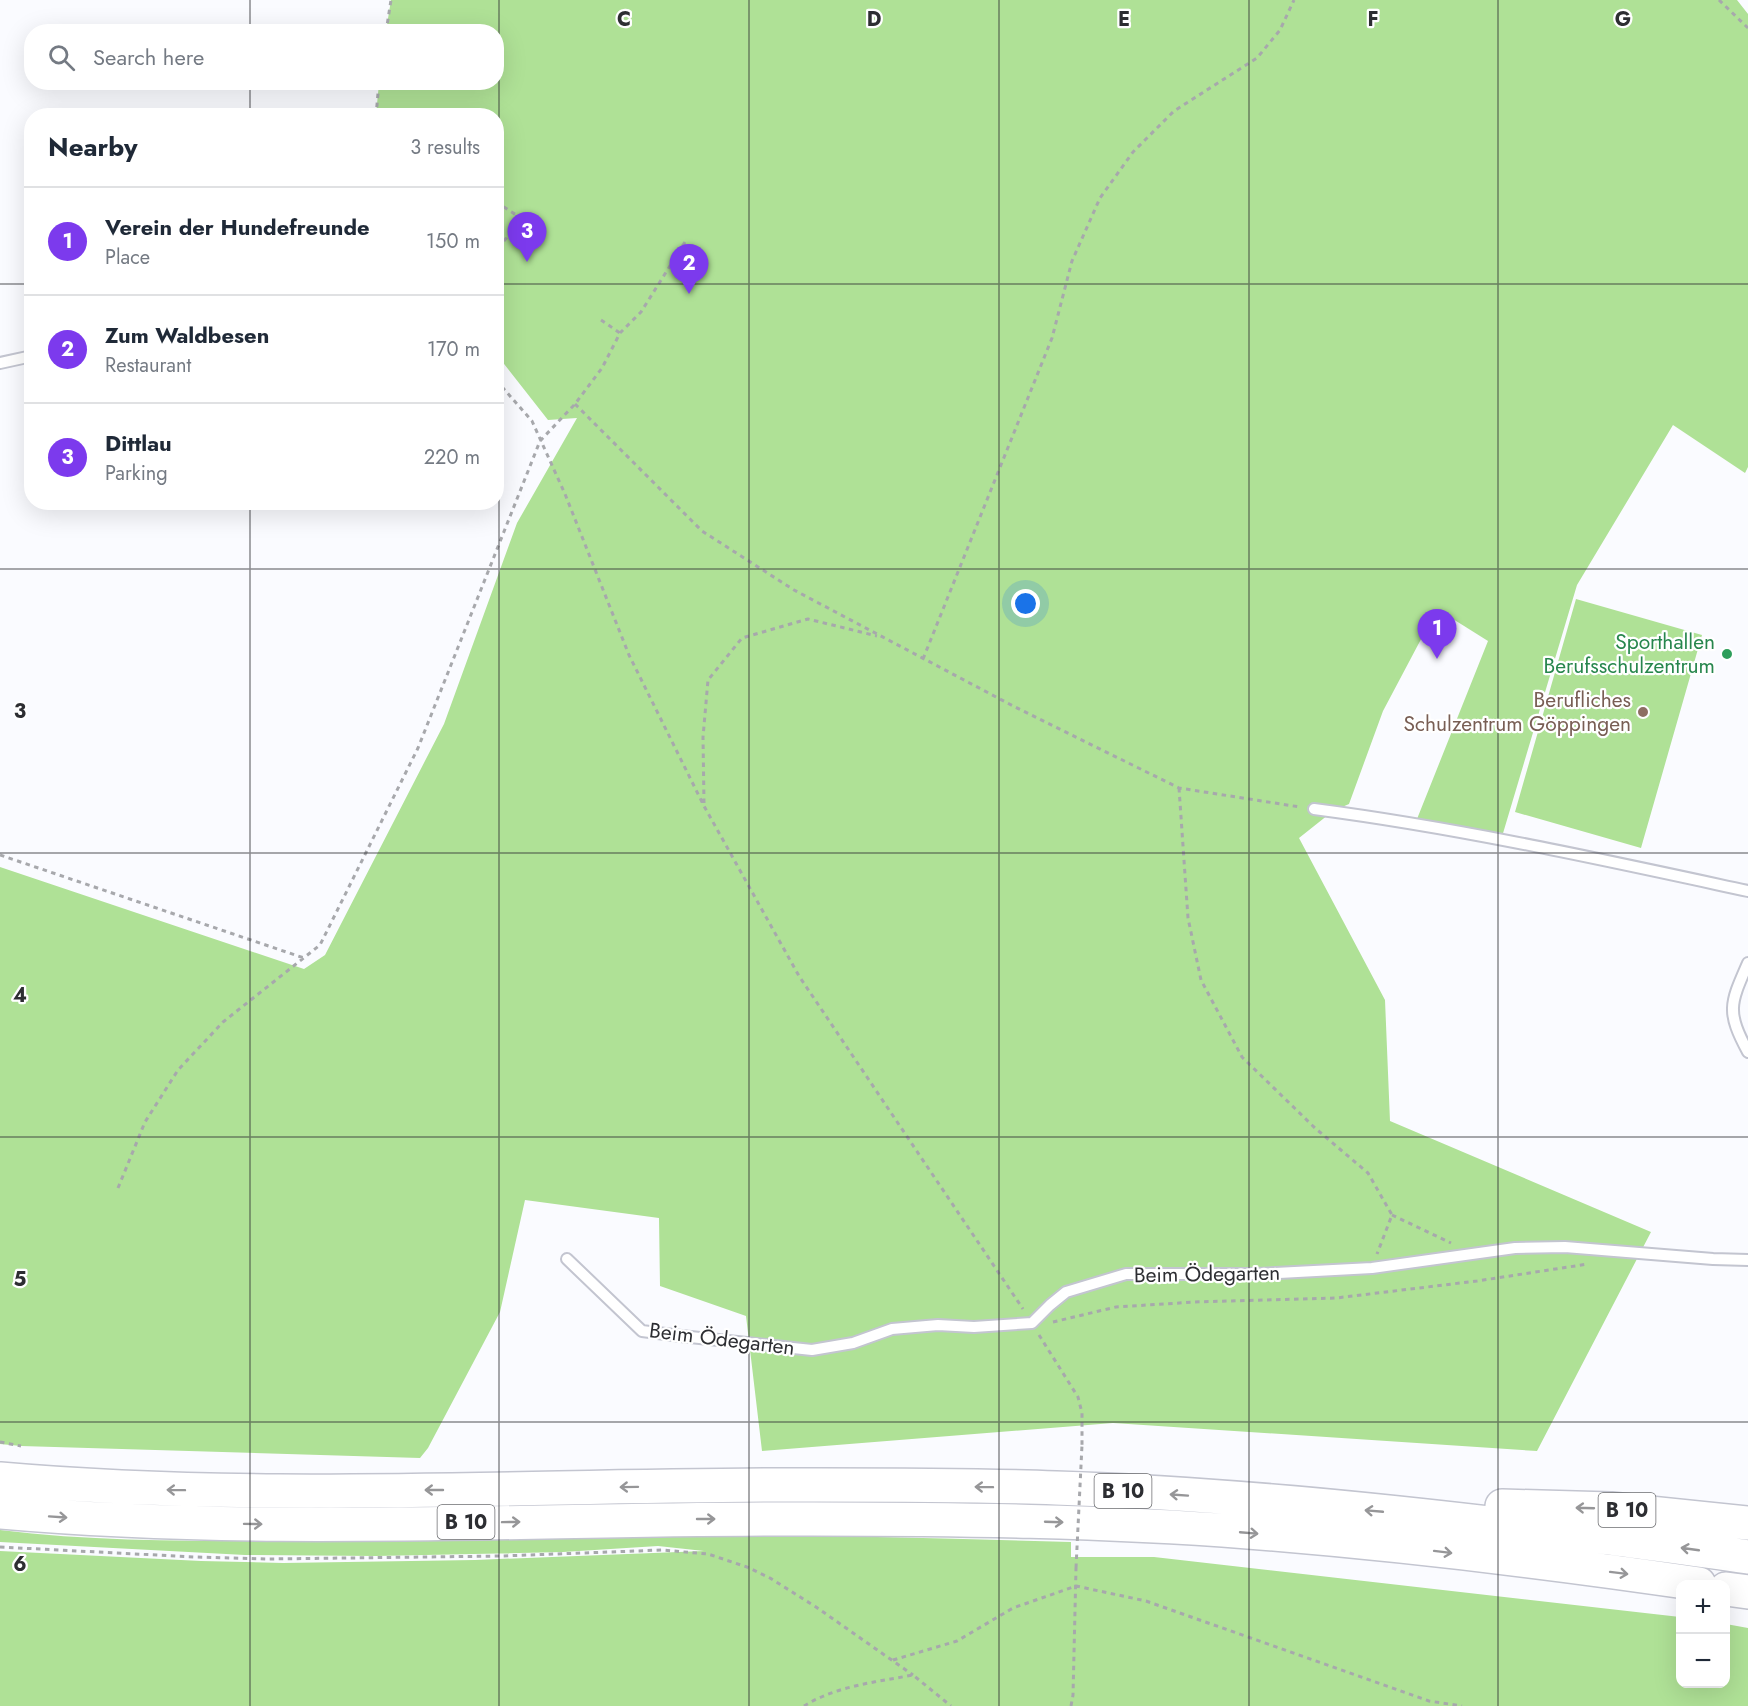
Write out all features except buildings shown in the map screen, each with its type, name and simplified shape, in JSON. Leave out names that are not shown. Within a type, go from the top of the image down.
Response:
[{"type":"highway","name":"B 10","points":[[0,1479],[62,1485],[250,1491],[813,1485],[1058,1488],[1250,1499],[1432,1516],[1748,1557]]},
{"type":"highway","name":"B 10","points":[[1432,1516],[1506,1506],[1611,1509],[1748,1523]]},
{"type":"highway","name":"B 10","points":[[0,1512],[169,1523],[284,1525],[811,1519],[1072,1523],[1246,1532],[1374,1544],[1676,1581]]},
{"type":"highway","points":[[1730,1590],[1748,1592]]},
{"type":"lane","points":[[0,363],[24,358]]},
{"type":"lane","points":[[1314,809],[1365,815],[1501,840],[1748,891]]},
{"type":"lane","points":[[1748,963],[1734,996],[1732,1015],[1735,1029],[1748,1052]]},
{"type":"lane","name":"Beim Ödegarten","points":[[567,1259],[642,1331],[812,1350],[853,1343],[892,1329],[938,1325],[974,1327],[1035,1321],[1066,1292],[1126,1274],[1258,1274],[1372,1268],[1472,1252],[1515,1248],[1565,1247],[1713,1260],[1748,1260]]},
{"type":"path","points":[[387,24],[391,0]]},
{"type":"path","points":[[923,659],[1052,338],[1072,261],[1100,198],[1133,152],[1174,111],[1257,58],[1280,30],[1294,0]]},
{"type":"path","points":[[1719,0],[1748,28]]},
{"type":"path","points":[[377,108],[378,90]]},
{"type":"path","points":[[504,207],[521,218],[504,241]]},
{"type":"path","points":[[118,1188],[145,1122],[178,1070],[223,1022],[320,945],[418,748],[540,441],[575,404],[602,368],[620,333],[641,312],[685,242]]},
{"type":"path","points":[[601,320],[620,333]]},
{"type":"path","points":[[504,389],[532,422],[565,494],[629,655],[705,806],[799,976],[1035,1321],[1078,1397],[1082,1413],[1082,1445],[1071,1706]]},
{"type":"path","points":[[575,404],[702,531],[794,590],[1015,707],[1179,788],[1314,809]]},
{"type":"path","points":[[705,806],[703,737],[708,680],[742,638],[808,619],[882,637]]},
{"type":"path","points":[[1179,788],[1188,918],[1201,980],[1242,1057],[1315,1128],[1368,1173],[1392,1215],[1472,1252]]},
{"type":"path","points":[[0,855],[304,958]]},
{"type":"path","points":[[1372,1268],[1392,1215]]},
{"type":"path","points":[[1035,1321],[1054,1322],[1116,1307],[1336,1298],[1466,1283],[1587,1265],[1596,1250]]},
{"type":"path","points":[[0,1442],[21,1446]]},
{"type":"path","points":[[0,1547],[268,1559],[684,1551],[708,1554],[770,1578],[892,1660],[951,1706]]},
{"type":"path","points":[[892,1660],[957,1641],[1013,1608],[1076,1586],[1146,1601],[1429,1701],[1462,1706]]},
{"type":"path","points":[[804,1706],[815,1699],[858,1684],[913,1675]]},
{"type":"green space","points":[[391,0],[1737,0],[1748,14],[1748,467],[1745,473],[1673,425],[1577,585],[1501,840],[1415,824],[1488,641],[1437,609],[1383,711],[1349,804],[1333,811],[1299,838],[1385,1000],[1390,1121],[1651,1232],[1537,1451],[1113,1423],[762,1451],[746,1316],[660,1286],[659,1218],[525,1200],[500,1312],[428,1448],[420,1458],[0,1444],[0,867],[304,969],[325,955],[444,724],[517,523],[577,418],[548,420],[504,364],[504,108],[377,108],[378,90],[504,90],[504,24],[387,24]]},
{"type":"green space","points":[[1576,599],[1702,635],[1641,848],[1515,812]]},
{"type":"green space","points":[[0,1530],[134,1540],[202,1541],[739,1535],[1071,1542],[1071,1557],[1154,1557],[1676,1617],[1676,1688],[1730,1688],[1730,1625],[1748,1628],[1748,1706],[0,1706],[0,1551],[283,1563],[475,1560],[704,1551],[658,1546],[563,1552],[376,1556],[245,1555],[0,1542]]},
{"type":"place","name":"Dittlau","points":[[527,262]]},
{"type":"place","name":"Zum Waldbesen","points":[[689,294]]},
{"type":"place","name":"Sporthallen Berufsschulzentrum","points":[[1727,654]]},
{"type":"place","name":"Verein der Hundefreunde","points":[[1437,659]]},
{"type":"place","name":"Berufliches Schulzentrum Göppingen","points":[[1643,712]]}]
